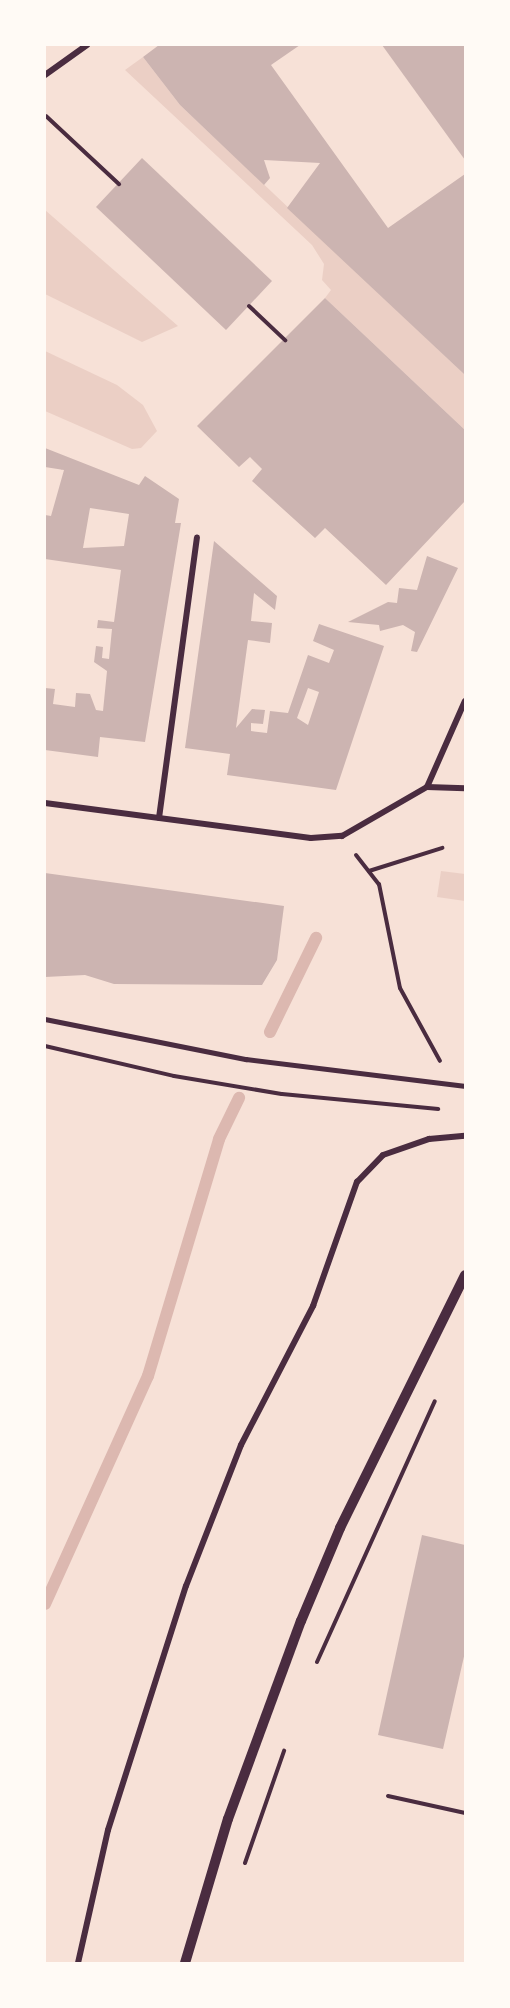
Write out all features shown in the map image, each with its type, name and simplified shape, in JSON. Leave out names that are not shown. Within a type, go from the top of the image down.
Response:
[{"type":"street","points":[[45,75],[87,45]]},
{"type":"street","points":[[159,818],[197,538]]},
{"type":"street","points":[[427,787],[465,701]]},
{"type":"street","points":[[45,803],[311,838],[342,836],[427,787],[465,788]]},
{"type":"street","points":[[78,1963],[108,1830],[186,1586],[241,1445],[312,1306],[357,1182],[383,1155],[429,1139],[465,1136]]},
{"type":"street","points":[[185,1963],[228,1819],[301,1621],[349,1508],[465,1275]]},
{"type":"lane","points":[[45,1019],[246,1059],[465,1086]]},
{"type":"path","points":[[46,116],[119,184]]},
{"type":"path","points":[[249,306],[285,340]]},
{"type":"path","points":[[342,836],[379,884],[400,988],[452,1085]]},
{"type":"path","points":[[369,871],[442,848]]},
{"type":"path","points":[[312,1673],[441,1389]]},
{"type":"path","points":[[243,1868],[285,1748]]},
{"type":"path","points":[[388,1796],[465,1813]]},
{"type":"shaded area","points":[[143,57],[180,105],[465,375],[465,430],[325,298],[331,290],[322,280],[324,264],[312,245],[125,70]]},
{"type":"shaded area","points":[[45,210],[178,326],[142,342],[45,294]]},
{"type":"shaded area","points":[[45,351],[117,385],[143,405],[157,431],[141,448],[132,449],[45,411]]},
{"type":"shaded area","points":[[441,871],[465,874],[465,901],[437,897]]},
{"type":"building","points":[[159,45],[300,45],[271,65],[388,228],[465,174],[465,375],[287,208],[320,163],[264,160],[270,178],[264,185],[180,105],[143,57]]},
{"type":"building","points":[[382,45],[465,45],[465,160]]},
{"type":"building","points":[[142,158],[272,281],[226,330],[96,207]]},
{"type":"building","points":[[325,298],[465,430],[465,501],[386,585],[325,528],[315,538],[252,481],[262,469],[250,457],[239,467],[197,426]]},
{"type":"building","points":[[45,448],[139,485],[145,476],[179,499],[175,523],[181,523],[145,742],[100,737],[98,757],[45,750],[45,688],[55,689],[53,704],[75,707],[76,693],[90,694],[96,710],[103,711],[107,671],[94,662],[96,646],[103,647],[102,658],[109,659],[112,629],[97,628],[98,620],[114,622],[121,570],[45,559],[45,515],[51,516],[64,470],[45,467]],"holes":[[[90,508],[129,514],[124,546],[83,548]]]},
{"type":"building","points":[[214,541],[277,596],[275,610],[254,593],[251,621],[272,623],[270,643],[248,640],[236,728],[252,709],[265,710],[263,724],[251,723],[251,731],[267,733],[270,711],[288,713],[308,655],[329,663],[334,650],[313,641],[319,624],[384,646],[336,790],[227,775],[230,754],[185,748]],"holes":[[[308,688],[319,692],[308,725],[297,718]]]},
{"type":"building","points":[[427,556],[458,568],[417,652],[411,651],[415,632],[403,625],[380,631],[379,625],[348,622],[388,602],[397,603],[399,588],[417,590]]},
{"type":"building","points":[[45,873],[284,906],[277,960],[262,985],[114,984],[85,975],[45,977]]},
{"type":"building","points":[[422,1535],[465,1545],[465,1652],[443,1749],[378,1735]]},
{"type":"waterway","points":[[270,1032],[316,938]]},
{"type":"waterway","points":[[45,1604],[148,1376],[219,1139],[239,1098]]}]
